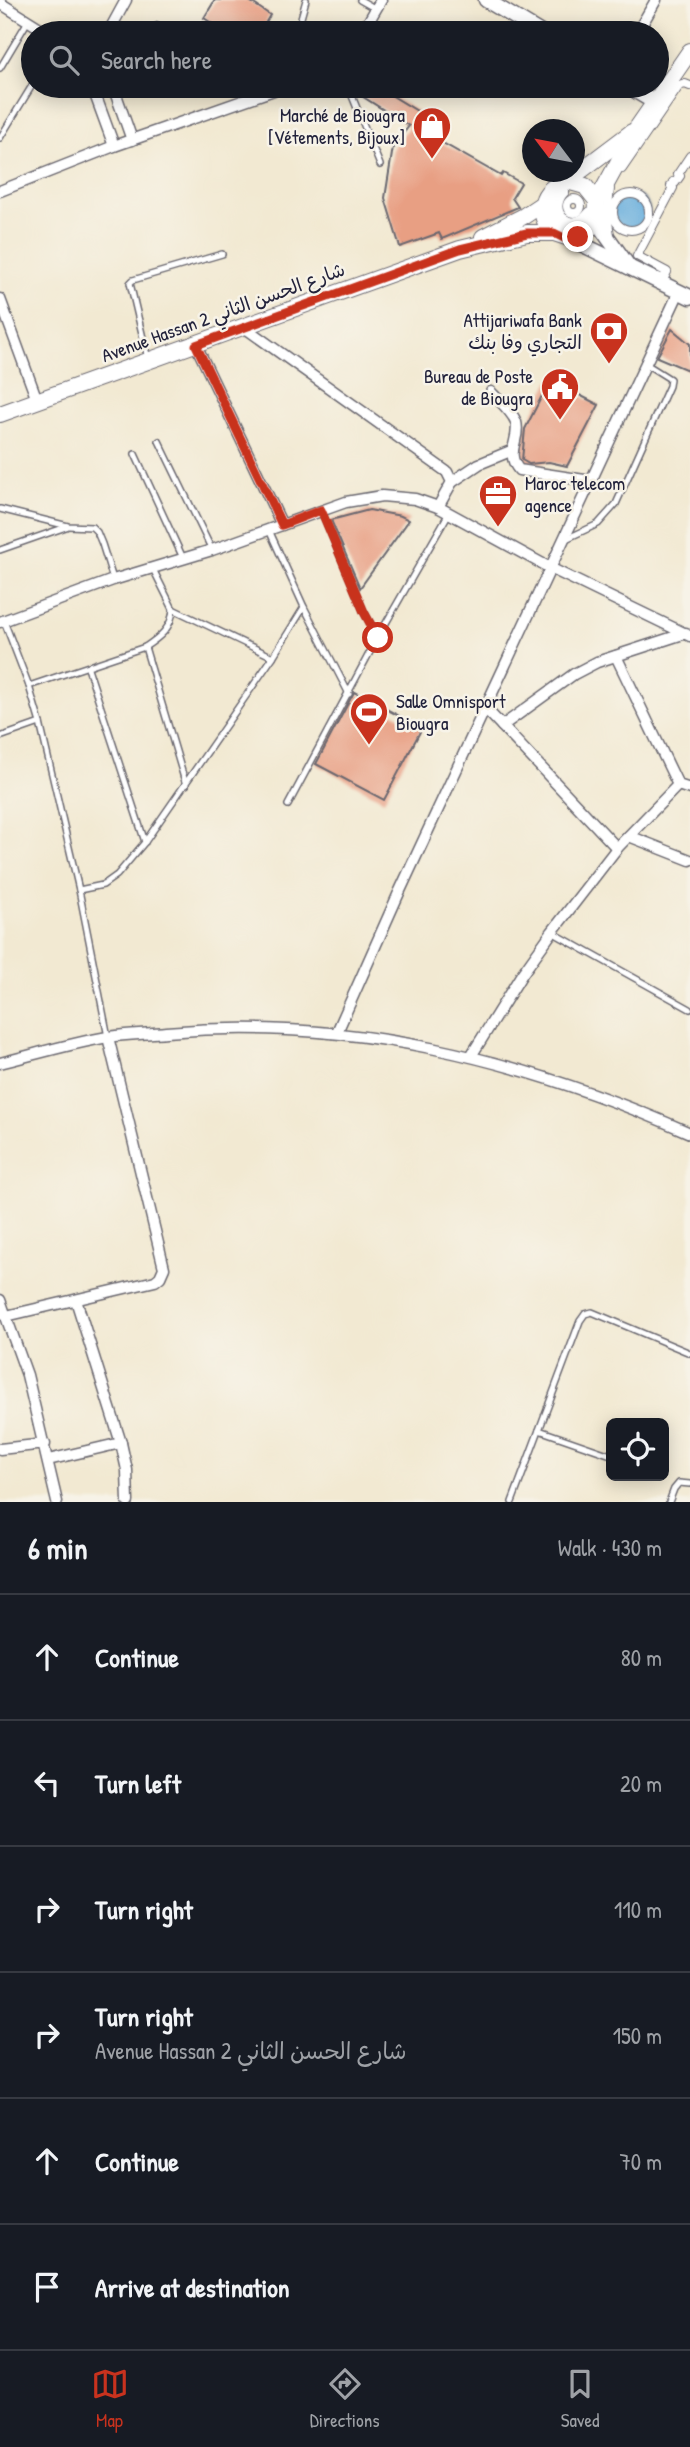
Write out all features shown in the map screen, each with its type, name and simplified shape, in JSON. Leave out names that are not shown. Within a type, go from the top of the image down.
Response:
[{"type":"main road","points":[[669,86],[684,70],[690,52]]},
{"type":"main road","points":[[460,249],[527,233],[562,236],[585,234],[596,221],[597,201],[636,128],[658,98]]},
{"type":"main road","points":[[585,167],[636,128]]},
{"type":"main road","points":[[460,249],[524,216],[542,204],[551,188],[565,182]]},
{"type":"main road","points":[[571,182],[585,186],[597,201]]},
{"type":"main road","points":[[542,204],[543,220],[562,236]]},
{"type":"main road","name":"Avenue Hassan 2 شارع الحسن الثاني","points":[[0,414],[460,249]]},
{"type":"street","points":[[115,21],[126,0]]},
{"type":"street","points":[[486,0],[521,21]]},
{"type":"street","points":[[644,21],[656,0]]},
{"type":"street","points":[[0,3],[28,21]]},
{"type":"street","points":[[369,21],[379,5]]},
{"type":"street","points":[[690,86],[685,84],[678,88],[614,181],[608,198],[607,224],[618,248],[634,264],[663,280],[667,272],[637,256],[673,188],[673,182],[676,183],[680,176],[678,174],[690,156]]},
{"type":"street","points":[[96,98],[114,146]]},
{"type":"street","points":[[117,98],[132,140]]},
{"type":"street","points":[[0,191],[114,146],[253,98]]},
{"type":"street","points":[[647,98],[654,102]]},
{"type":"street","points":[[565,192],[558,206],[561,216],[568,216],[576,222],[589,212],[586,220],[576,228],[559,225],[552,210],[556,199],[565,192]]},
{"type":"street","points":[[639,196],[649,211],[646,222],[637,229],[626,229],[614,217],[614,206],[622,197],[639,196]]},
{"type":"street","points":[[596,221],[630,268]]},
{"type":"street","points":[[337,1032],[398,895],[646,364],[685,295],[562,236]]},
{"type":"street","points":[[0,299],[37,400]]},
{"type":"street","points":[[244,327],[447,472],[452,482]]},
{"type":"street","points":[[196,345],[282,525]]},
{"type":"street","points":[[491,392],[517,426],[513,463],[519,470],[591,481]]},
{"type":"street","points":[[438,507],[452,482],[479,464],[513,450]]},
{"type":"street","points":[[2,622],[113,580],[212,550],[321,510],[346,502],[382,496],[415,499],[438,507],[550,568],[688,635]]},
{"type":"street","points":[[502,726],[574,674],[615,656],[688,635]]},
{"type":"street","points":[[615,656],[678,785],[690,789]]},
{"type":"street","points":[[485,708],[617,848]]},
{"type":"street","points":[[471,1056],[522,974],[552,932],[617,848],[678,785]]},
{"type":"street","points":[[629,836],[690,860]]},
{"type":"street","points":[[0,1063],[108,1037],[199,1029],[273,1028],[337,1032],[433,1047],[566,1083],[690,1133]]},
{"type":"street","points":[[6,1316],[155,1281],[164,1268],[108,1037]]},
{"type":"street","points":[[0,1300],[27,1375],[57,1502]]},
{"type":"street","points":[[76,1300],[121,1443],[127,1470],[128,1502]]},
{"type":"street","points":[[48,1460],[121,1443]]},
{"type":"street","points":[[0,1449],[45,1444]]},
{"type":"lane","points":[[301,21],[306,0]]},
{"type":"lane","points":[[360,0],[379,5]]},
{"type":"lane","points":[[0,68],[21,33]]},
{"type":"lane","points":[[0,138],[24,98]]},
{"type":"lane","points":[[353,98],[380,165]]},
{"type":"lane","points":[[149,361],[130,283],[133,279],[222,254]]},
{"type":"lane","points":[[563,540],[598,524],[616,504],[669,386],[670,379],[667,376],[646,364]]},
{"type":"lane","points":[[159,441],[212,550]]},
{"type":"lane","points":[[135,454],[183,558]]},
{"type":"lane","points":[[0,509],[68,526],[88,526],[97,532],[113,580]]},
{"type":"lane","points":[[321,510],[364,612],[378,638]]},
{"type":"lane","points":[[288,805],[449,513]]},
{"type":"lane","points":[[0,550],[68,526]]},
{"type":"lane","points":[[268,529],[349,694]]},
{"type":"lane","points":[[29,686],[145,648],[160,637],[172,619],[173,609],[153,569]]},
{"type":"lane","points":[[79,890],[103,885],[110,880],[145,842],[273,657],[304,607]]},
{"type":"lane","points":[[173,609],[273,657]]},
{"type":"lane","points":[[2,622],[29,686],[40,723],[79,890],[108,1037]]},
{"type":"lane","points":[[145,648],[186,785]]},
{"type":"lane","points":[[88,668],[145,842]]},
{"type":"lane","points":[[0,737],[40,723]]},
{"type":"lane","points":[[552,932],[690,1009]]},
{"type":"lane","points":[[512,1502],[580,1321],[586,1314],[592,1312],[690,1353]]},
{"type":"lane","points":[[539,1430],[606,1453]]},
{"type":"lane","points":[[669,1502],[674,1489],[680,1483],[690,1484]]},
{"type":"water","points":[[631,194],[643,200],[649,212],[643,224],[631,230],[619,224],[613,212],[619,200]]},
{"type":"building","points":[[215,0],[248,0],[270,15],[267,21],[209,21],[204,18]]},
{"type":"building","name":"Marché de Biougra [Vétements, Bijoux]","points":[[365,98],[396,98],[440,125],[434,138],[501,176],[503,173],[521,183],[512,198],[518,207],[442,239],[439,233],[400,247],[385,198],[393,147],[409,126]]},
{"type":"building","points":[[672,329],[690,344],[690,371],[657,357]]},
{"type":"building","name":"Bureau de Poste de Biougra","points":[[550,380],[599,405],[567,466],[549,462],[529,464],[522,460],[525,429]]},
{"type":"building","points":[[369,510],[409,520],[360,588],[331,520]]},
{"type":"building","name":"Salle Omnisport Biougra","points":[[354,692],[422,728],[384,800],[316,764]]},
{"type":"place","name":"Marché de Biougra [Vétements, Bijoux]","points":[[432,160]]},
{"type":"place","name":"Attijariwafa Bank التجاري وفا بنك","points":[[609,365]]},
{"type":"place","name":"Bureau de Poste de Biougra","points":[[560,421]]},
{"type":"place","name":"Maroc telecom agence","points":[[498,528]]},
{"type":"place","name":"Salle Omnisport Biougra","points":[[369,746]]},
{"type":"route","points":[[378,638],[364,612],[321,510],[282,525],[196,345],[460,249],[527,233],[554,233],[564,238],[578,237]]}]
